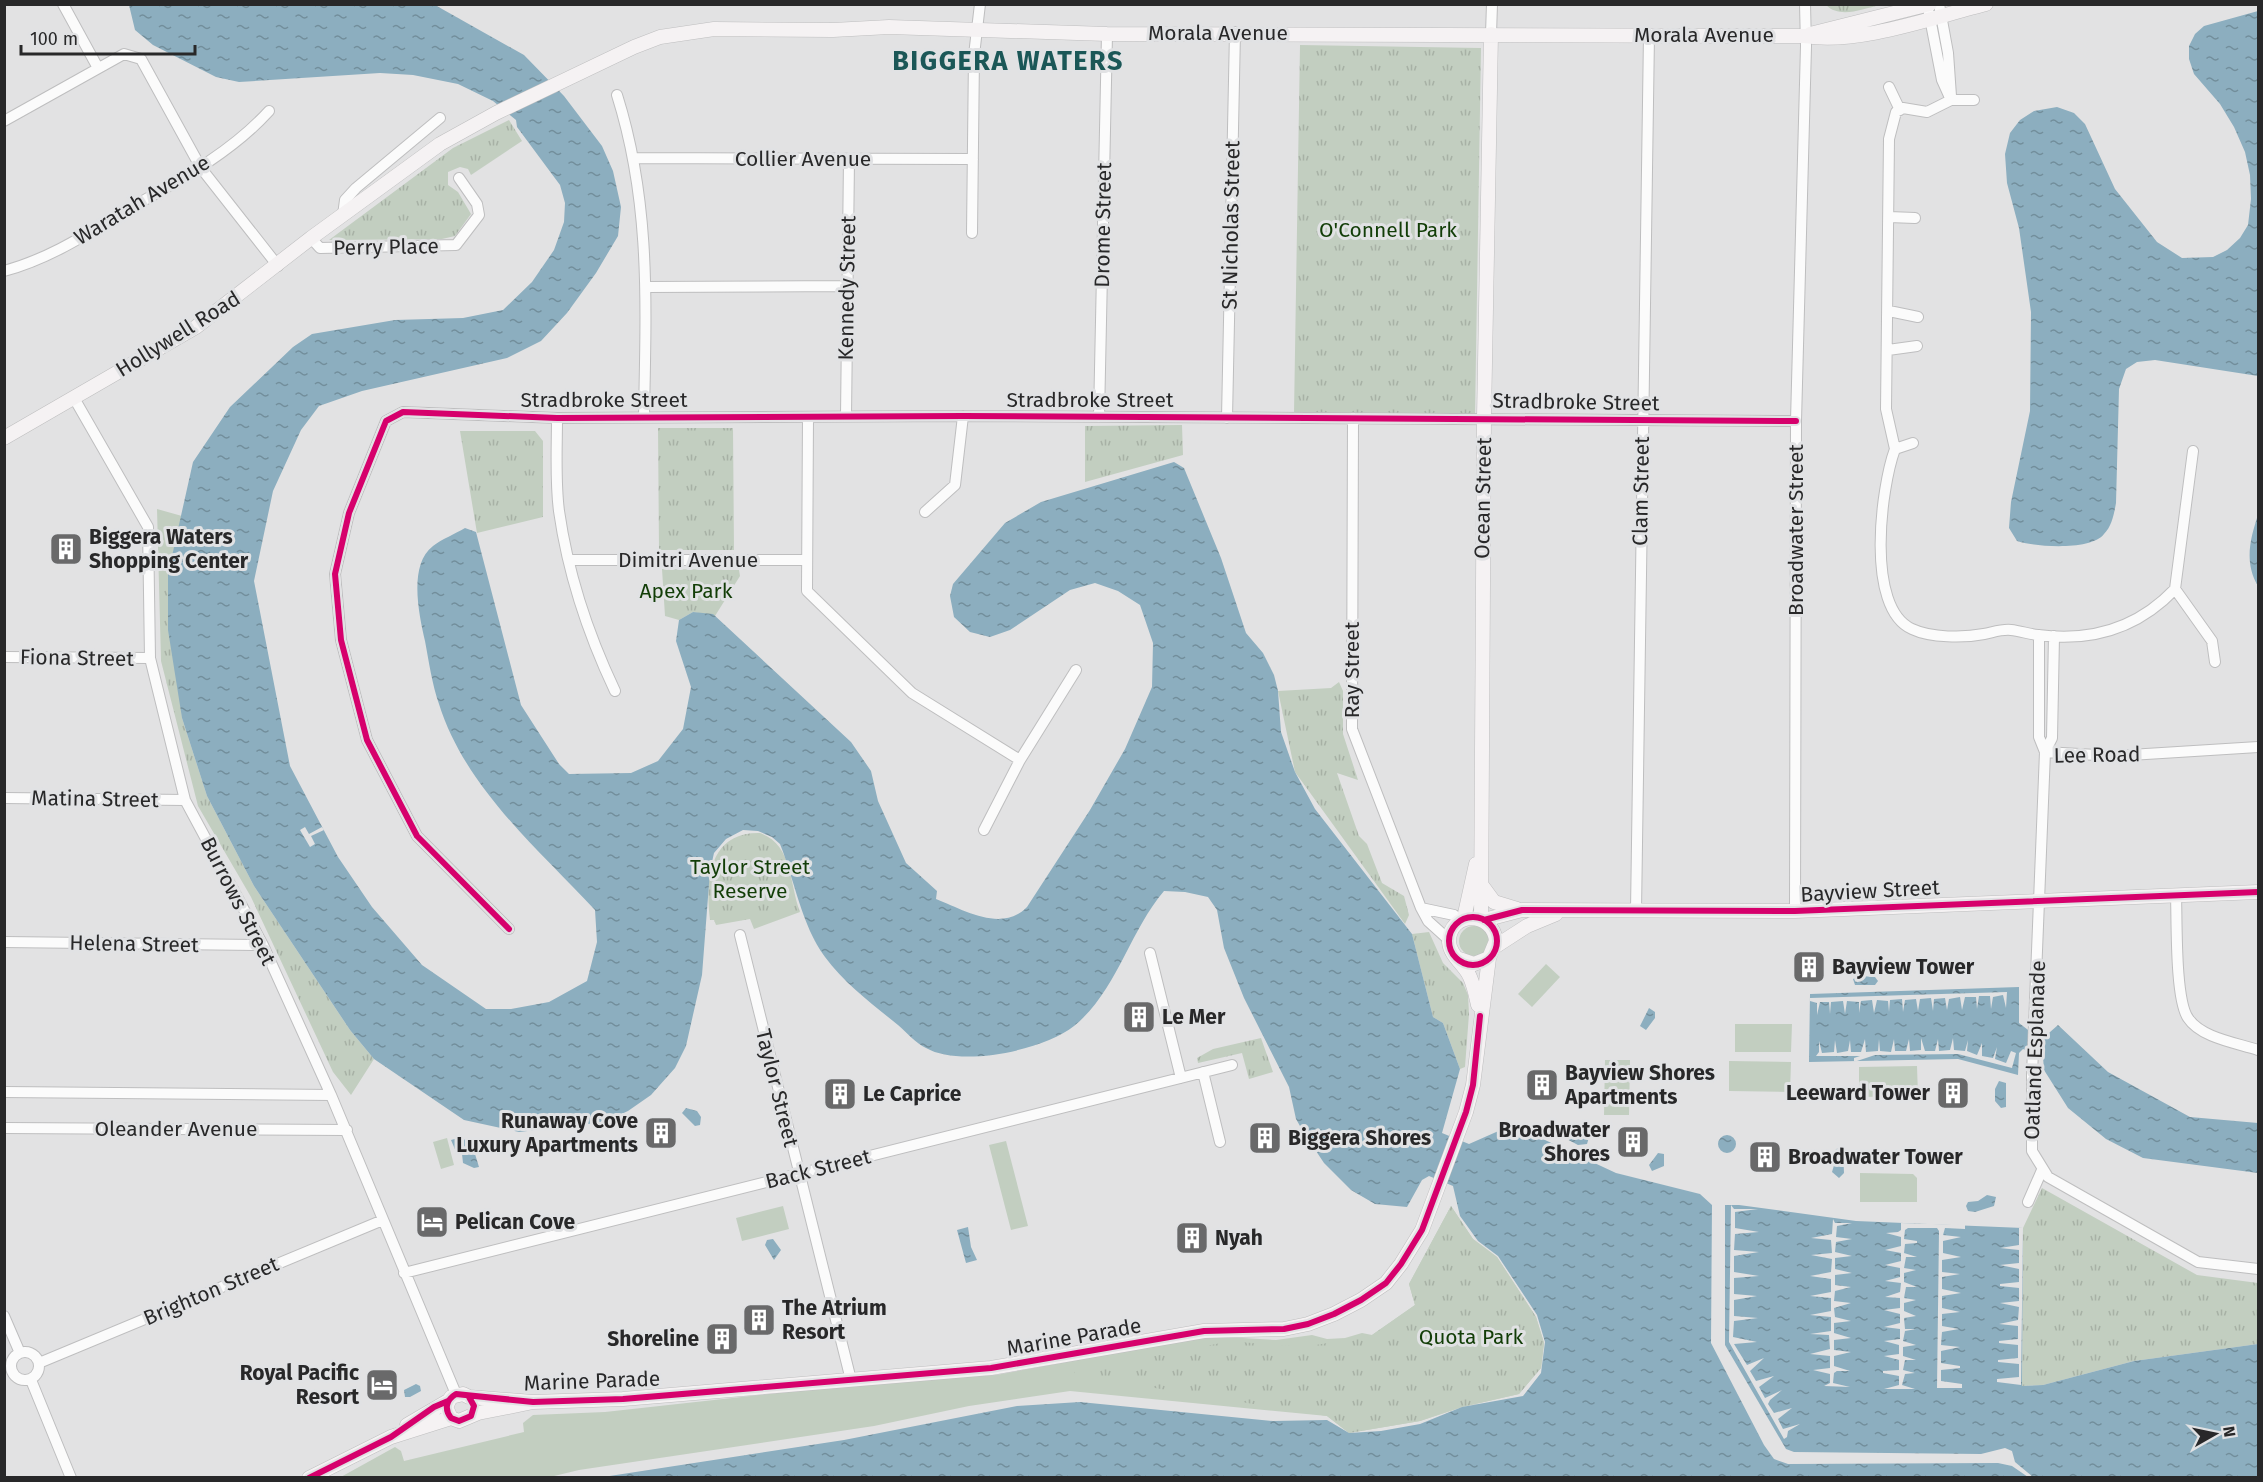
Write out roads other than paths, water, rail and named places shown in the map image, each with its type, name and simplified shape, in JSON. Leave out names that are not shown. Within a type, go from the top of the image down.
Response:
[{"type":"main road","name":"Morala Avenue","points":[[634,46],[660,37],[714,29],[833,30],[889,27],[1107,34],[1235,32],[1849,37],[1934,10],[1986,4]]},
{"type":"main road","name":"Ocean Street","points":[[1483,919],[1480,848],[1484,418],[1491,34]]},
{"type":"main road","name":"Hollywell Road","points":[[4,438],[196,327],[278,266],[311,238],[440,144],[496,113],[634,46]]},
{"type":"main road","name":"Ocean Street","points":[[1463,919],[1480,848]]},
{"type":"main road","points":[[1483,886],[1494,902],[1522,910]]},
{"type":"main road","name":"Bayview Street","points":[[1483,919],[1522,910],[1795,911],[2259,892]]},
{"type":"main road","name":"Bayview Street","points":[[1492,952],[1527,926],[1564,911]]},
{"type":"main road","points":[[1463,919],[1483,919],[1493,929],[1492,952],[1474,964],[1457,958],[1451,950],[1449,940],[1453,928],[1463,919]]},
{"type":"main road","name":"Marine Parade","points":[[457,1397],[533,1402],[623,1399],[991,1368],[1204,1331],[1266,1330],[1308,1324],[1354,1304],[1386,1282],[1412,1249],[1439,1186],[1473,1085],[1480,1016],[1492,952]]},
{"type":"main road","name":"Marine Parade","points":[[1457,958],[1471,978],[1480,1016]]},
{"type":"main road","points":[[457,1397],[474,1406],[471,1416]]},
{"type":"main road","points":[[390,1437],[451,1418],[447,1413],[457,1397]]},
{"type":"main road","points":[[309,1478],[390,1437],[434,1407],[457,1397]]},
{"type":"main road","name":"Marine Parade","points":[[451,1418],[459,1421],[511,1405],[533,1402]]},
{"type":"street","points":[[63,4],[98,68]]},
{"type":"street","points":[[972,232],[974,55],[980,4]]},
{"type":"street","name":"Ocean Street","points":[[1491,34],[1492,4]]},
{"type":"street","name":"Broadwater Street","points":[[1795,911],[1796,421],[1805,4]]},
{"type":"street","points":[[1934,10],[1951,76],[1951,100]]},
{"type":"street","name":"St Nicholas Street","points":[[1227,418],[1235,32]]},
{"type":"street","name":"Drome Street","points":[[1099,417],[1107,34]]},
{"type":"street","name":"Clam Street","points":[[1636,911],[1649,35]]},
{"type":"street","points":[[4,121],[124,54],[141,59],[201,168],[278,266]]},
{"type":"street","points":[[1889,87],[1900,110]]},
{"type":"street","points":[[617,95],[633,158],[644,225],[646,287],[644,416]]},
{"type":"street","points":[[1974,100],[1951,100],[1927,112],[1900,110],[1896,112],[1889,139],[1889,310],[1886,410],[1895,449],[1888,467],[1882,505],[1884,590],[1893,613],[1910,629],[1931,634],[1983,634],[2010,629],[2039,635],[2078,638],[2100,635],[2143,616],[2175,589],[2193,451]]},
{"type":"street","name":"Waratah Avenue","points":[[4,271],[54,253],[201,168],[256,125],[268,111]]},
{"type":"street","name":"Hollywell Road","points":[[342,215],[345,200],[356,188],[440,118]]},
{"type":"street","name":"Collier Avenue","points":[[633,158],[973,159]]},
{"type":"street","name":"Kennedy Street","points":[[846,417],[849,159]]},
{"type":"street","name":"Perry Place","points":[[311,238],[320,248],[456,245],[479,215],[477,204],[459,178]]},
{"type":"street","points":[[1889,217],[1915,218]]},
{"type":"street","points":[[646,287],[847,286]]},
{"type":"street","points":[[1889,310],[1918,317]]},
{"type":"street","points":[[1888,350],[1917,346]]},
{"type":"street","name":"Burrows Street","points":[[74,398],[148,526],[150,658],[185,800],[263,945],[347,1130],[457,1397]]},
{"type":"street","name":"Stradbroke Street","points":[[509,929],[417,836],[367,740],[341,640],[335,574],[349,513],[386,421],[403,412],[557,418],[963,416],[1796,421]]},
{"type":"street","points":[[925,512],[955,485],[963,416]]},
{"type":"street","points":[[808,417],[807,591],[912,693],[1020,760]]},
{"type":"street","points":[[557,418],[559,508],[569,560],[590,639],[615,692]]},
{"type":"street","name":"Ray Street","points":[[1353,418],[1352,729],[1420,908],[1428,921],[1449,940]]},
{"type":"street","points":[[1895,449],[1912,443]]},
{"type":"street","name":"Dimitri Avenue","points":[[569,560],[807,560]]},
{"type":"street","points":[[2175,589],[2212,641],[2215,662]]},
{"type":"street","points":[[2039,635],[2039,737],[2045,752]]},
{"type":"street","points":[[2045,752],[2052,738],[2054,636]]},
{"type":"street","name":"Fiona Street","points":[[4,657],[150,658]]},
{"type":"street","points":[[984,830],[1020,760],[1076,670]]},
{"type":"street","name":"Lee Road","points":[[2040,902],[2045,752],[2114,756],[2259,747]]},
{"type":"street","name":"Matina Street","points":[[4,798],[185,800]]},
{"type":"street","points":[[2176,895],[2181,998],[2188,1019],[2208,1033],[2259,1050]]},
{"type":"street","name":"Oatland Esplanade","points":[[2040,902],[2032,1076],[2032,1151],[2042,1170],[2080,1197],[2198,1262],[2259,1269]]},
{"type":"street","points":[[1420,908],[1463,919]]},
{"type":"street","name":"Taylor Street","points":[[740,935],[851,1380]]},
{"type":"street","name":"Helena Street","points":[[4,942],[263,945]]},
{"type":"street","points":[[1150,953],[1181,1078]]},
{"type":"street","name":"Back Street","points":[[404,1272],[1232,1065]]},
{"type":"street","points":[[1203,1072],[1220,1142]]},
{"type":"street","name":"Oleander Avenue","points":[[4,1092],[331,1095]]},
{"type":"street","name":"Oleander Avenue","points":[[4,1128],[347,1130]]},
{"type":"street","points":[[2028,1202],[2042,1170]]},
{"type":"street","name":"Brighton Street","points":[[39,1363],[383,1220]]},
{"type":"street","points":[[4,1316],[20,1353]]},
{"type":"street","points":[[30,1352],[39,1363],[38,1373],[31,1380],[21,1380],[9,1375],[12,1359],[20,1353],[30,1352]]},
{"type":"street","points":[[31,1380],[71,1478]]},
{"type":"water","points":[[129,5],[435,5],[524,55],[564,96],[602,146],[613,171],[621,207],[618,236],[596,273],[567,313],[541,341],[507,358],[362,391],[319,406],[301,430],[273,491],[254,581],[290,766],[338,857],[372,907],[422,965],[486,1009],[511,1009],[549,1002],[587,981],[597,942],[595,910],[505,815],[466,762],[451,734],[434,689],[418,605],[420,565],[425,554],[437,543],[465,528],[476,532],[521,705],[559,764],[569,774],[631,773],[658,761],[683,729],[691,687],[676,641],[679,620],[693,612],[713,614],[851,742],[871,771],[878,801],[906,863],[937,891],[936,899],[983,917],[1006,918],[1017,915],[1027,907],[1090,810],[1125,749],[1152,687],[1153,643],[1140,605],[1118,591],[1095,583],[1070,590],[1010,630],[990,637],[970,632],[954,617],[950,596],[953,584],[1005,523],[1041,502],[1174,462],[1184,468],[1221,558],[1246,633],[1263,653],[1274,675],[1278,691],[1281,732],[1295,772],[1315,809],[1412,934],[1433,1017],[1443,1023],[1460,1069],[1442,1133],[1469,1144],[1503,1129],[1545,1140],[1616,1173],[1700,1194],[1712,1205],[1739,1205],[1856,1221],[2023,1228],[2022,1386],[2043,1385],[2134,1361],[2258,1344],[2258,1477],[603,1477],[844,1440],[1017,1406],[1080,1402],[1273,1421],[1327,1420],[1349,1433],[1381,1431],[1420,1424],[1462,1407],[1523,1396],[1541,1373],[1545,1342],[1537,1315],[1498,1256],[1478,1241],[1460,1216],[1453,1186],[1429,1176],[1422,1180],[1407,1207],[1375,1204],[1351,1190],[1324,1163],[1296,1119],[1289,1087],[1244,998],[1224,948],[1217,910],[1208,897],[1185,892],[1164,891],[1141,924],[1101,996],[1089,1012],[1060,1035],[1002,1054],[960,1056],[941,1054],[915,1041],[859,993],[833,967],[810,931],[780,844],[772,837],[758,831],[743,830],[726,839],[714,853],[710,871],[702,975],[686,1046],[675,1068],[651,1095],[628,1111],[604,1122],[519,1132],[464,1120],[374,1059],[350,1030],[254,886],[207,796],[182,718],[168,630],[168,574],[193,462],[230,407],[293,347],[312,334],[395,320],[463,318],[503,310],[532,282],[554,250],[564,222],[565,203],[560,185],[517,127],[516,120],[493,101],[458,84],[413,75],[380,73],[239,82],[216,77],[153,45],[135,30]]},
{"type":"water","points":[[2258,11],[2258,376],[2155,360],[2137,362],[2126,369],[2119,389],[2116,503],[2109,527],[2097,539],[2076,545],[2049,546],[2017,541],[2009,528],[2011,502],[2030,411],[2031,312],[2019,228],[2007,183],[2005,154],[2010,133],[2020,120],[2034,111],[2057,107],[2074,113],[2085,124],[2115,189],[2157,242],[2182,258],[2213,257],[2227,250],[2240,238],[2248,225],[2251,199],[2250,175],[2245,152],[2234,127],[2220,104],[2194,74],[2189,59],[2189,46],[2195,34],[2204,26]]},
{"type":"water","points":[[2258,515],[2258,586],[2251,569],[2250,551]]},
{"type":"water","points":[[1860,976],[1875,977],[1878,981],[1875,985],[1855,985],[1853,979]]},
{"type":"water","points":[[2019,987],[2019,1023],[2041,1040],[2058,1025],[2108,1072],[2190,1117],[2258,1123],[2258,1173],[2143,1158],[2106,1139],[2068,1108],[2044,1070],[2043,1057],[2023,1049],[2019,1053],[2018,1075],[1958,1059],[1809,1062],[1810,994]]},
{"type":"water","points":[[1649,1008],[1655,1012],[1655,1018],[1646,1030],[1640,1026]]},
{"type":"water","points":[[1999,1081],[2006,1083],[2006,1107],[2001,1108],[1995,1101],[1995,1089]]},
{"type":"water","points":[[686,1108],[697,1111],[701,1117],[700,1125],[695,1126],[682,1113]]},
{"type":"water","points":[[1585,1122],[1592,1127],[1587,1144],[1578,1145],[1561,1136],[1563,1126],[1580,1126]]},
{"type":"water","points":[[1727,1135],[1733,1138],[1736,1144],[1733,1150],[1727,1153],[1721,1150],[1718,1144],[1721,1138]]},
{"type":"water","points":[[458,1138],[466,1140],[465,1147],[457,1154],[451,1140]]},
{"type":"water","points":[[1838,1148],[1843,1151],[1844,1173],[1839,1178],[1832,1172],[1835,1162],[1832,1152]]},
{"type":"water","points":[[464,1152],[475,1154],[479,1167],[474,1168],[463,1163],[462,1154]]},
{"type":"water","points":[[1658,1153],[1664,1154],[1664,1166],[1652,1171],[1649,1165]]},
{"type":"water","points":[[1987,1195],[1996,1197],[1994,1206],[1975,1212],[1968,1211],[1966,1206],[1968,1202],[1978,1201]]},
{"type":"water","points":[[968,1227],[971,1247],[977,1260],[966,1263],[957,1230]]},
{"type":"water","points":[[773,1239],[781,1250],[774,1260],[765,1245],[767,1240]]},
{"type":"water","points":[[416,1384],[420,1386],[421,1391],[405,1397],[404,1390]]},
{"type":"place","name":"Biggera Waters Shopping Center","points":[[66,549]]},
{"type":"place","name":"Bayview Tower","points":[[1809,967]]},
{"type":"place","name":"Le Mer","points":[[1139,1017]]},
{"type":"place","name":"Bayview Shores Apartments","points":[[1542,1085]]},
{"type":"place","name":"Leeward Tower","points":[[1953,1093]]},
{"type":"place","name":"Le Caprice","points":[[840,1094]]},
{"type":"place","name":"Runaway Cove Luxury Apartments","points":[[661,1133]]},
{"type":"place","name":"Biggera Shores","points":[[1265,1138]]},
{"type":"place","name":"Broadwater Shores","points":[[1633,1142]]},
{"type":"place","name":"Broadwater Tower","points":[[1765,1157]]},
{"type":"place","name":"Pelican Cove","points":[[432,1222]]},
{"type":"place","name":"Nyah","points":[[1192,1238]]},
{"type":"place","name":"The Atrium Resort","points":[[759,1320]]},
{"type":"place","name":"Shoreline","points":[[722,1339]]},
{"type":"place","name":"Royal Pacific Resort","points":[[382,1385]]},
{"type":"district","name":"BIGGERA WATERS","points":[[1008,61]]},
{"type":"park label","name":"O'Connell Park","points":[[1388,230]]},
{"type":"park label","name":"Apex Park","points":[[686,591]]},
{"type":"park label","name":"Taylor Street Reserve","points":[[750,879]]},
{"type":"park label","name":"Quota Park","points":[[1471,1337]]}]
